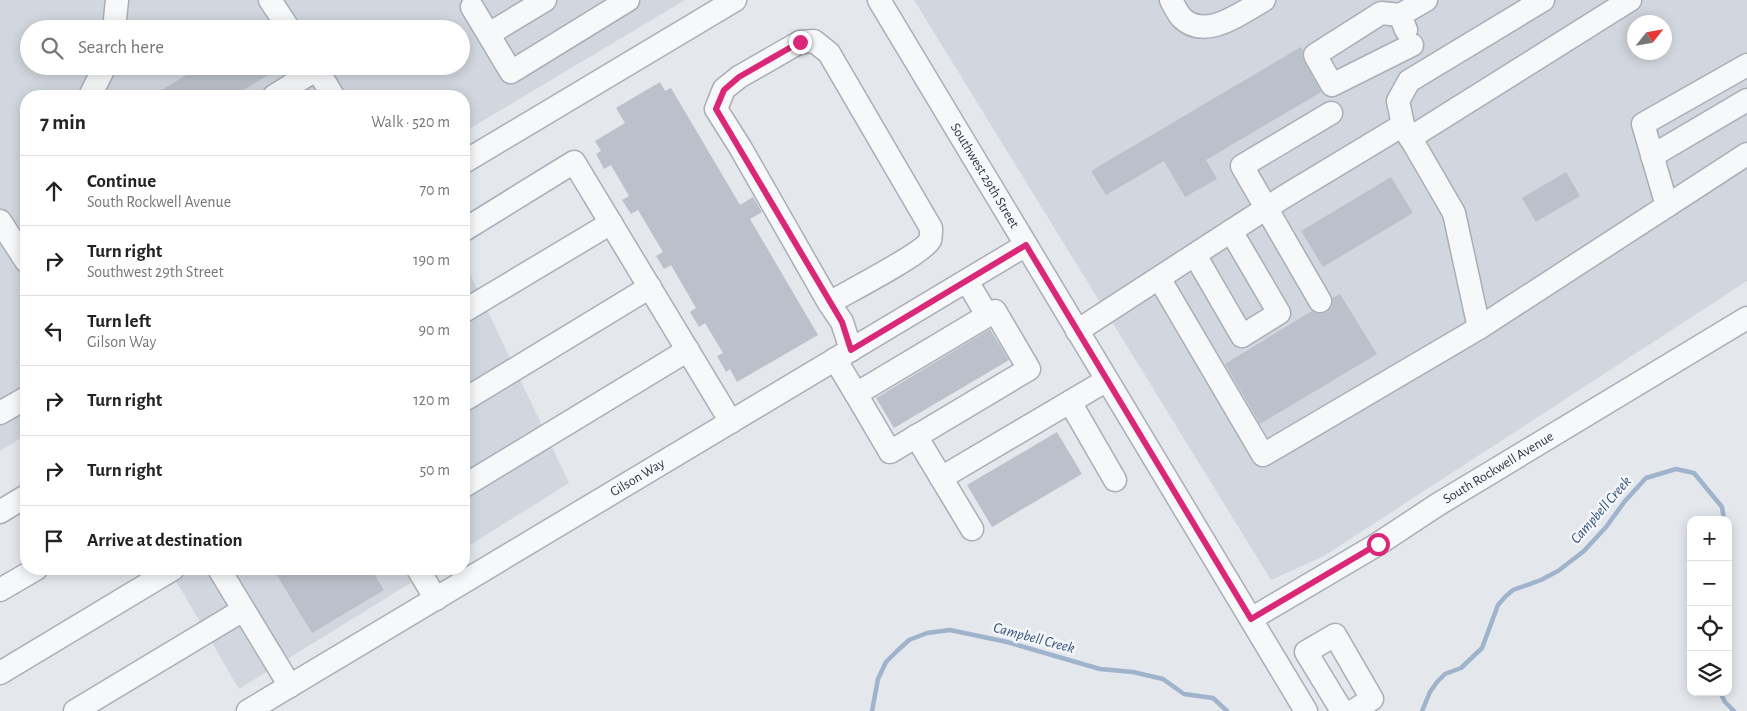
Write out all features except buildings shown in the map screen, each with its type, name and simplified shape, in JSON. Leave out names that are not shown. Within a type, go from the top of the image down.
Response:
[{"type":"street","points":[[115,20],[117,0]]},
{"type":"street","points":[[270,0],[283,20]]},
{"type":"street","points":[[489,34],[545,0]]},
{"type":"street","points":[[472,7],[511,72],[628,0]]},
{"type":"street","points":[[470,158],[735,0]]},
{"type":"street","points":[[1171,0],[1182,18],[1198,26],[1207,27],[1217,25],[1264,0]]},
{"type":"street","points":[[1412,46],[1332,85],[1315,55],[1381,13],[1400,15],[1426,0]]},
{"type":"street","points":[[1478,328],[1454,213],[1407,131],[1398,101],[1409,81],[1543,0]]},
{"type":"street","points":[[1077,331],[1266,208],[1407,131],[1630,0]]},
{"type":"street","name":"Southwest 29th Street","points":[[883,1],[1077,331],[1306,711]]},
{"type":"street","points":[[1400,15],[1422,73]]},
{"type":"street","points":[[829,303],[925,246],[930,240],[931,228],[828,53],[814,41],[800,42],[739,77],[724,90],[716,109],[740,147],[829,303],[842,322],[843,354],[856,394],[890,452],[1029,369],[995,311],[856,394]]},
{"type":"street","points":[[1667,206],[1643,124],[1747,65]]},
{"type":"street","points":[[93,90],[100,75]]},
{"type":"street","points":[[283,90],[306,75]]},
{"type":"street","points":[[320,75],[329,90]]},
{"type":"street","points":[[1652,156],[1747,100]]},
{"type":"street","points":[[1320,301],[1242,166],[1330,113]]},
{"type":"street","points":[[1159,278],[1263,455],[1478,328],[1747,154]]},
{"type":"street","points":[[470,226],[574,162],[731,422]]},
{"type":"street","points":[[0,221],[20,252]]},
{"type":"street","points":[[470,307],[611,222]]},
{"type":"street","points":[[1195,254],[1242,336],[1279,313],[1231,231]]},
{"type":"street","name":"Gilson Way","points":[[248,711],[1026,245]]},
{"type":"street","points":[[966,280],[987,315]]},
{"type":"street","points":[[470,396],[650,287]]},
{"type":"street","name":"South Rockwell Avenue","points":[[1251,619],[1378,544],[1437,505],[1747,318]]},
{"type":"street","points":[[470,482],[688,350]]},
{"type":"street","points":[[941,478],[1107,380]]},
{"type":"street","points":[[0,414],[20,402]]},
{"type":"street","points":[[1070,402],[1115,480]]},
{"type":"street","points":[[916,436],[972,529]]},
{"type":"street","points":[[0,512],[20,500]]},
{"type":"street","points":[[0,590],[26,575]]},
{"type":"street","points":[[0,673],[163,575]]},
{"type":"street","points":[[222,575],[290,686]]},
{"type":"street","points":[[422,575],[436,599]]},
{"type":"street","points":[[75,711],[243,610]]},
{"type":"street","points":[[1342,711],[1306,652],[1335,634],[1372,699],[1353,711]]},
{"type":"shaded area","points":[[0,0],[685,0],[470,128],[470,90],[20,90],[20,439],[0,451]]},
{"type":"shaded area","points":[[914,0],[1747,0],[1747,281],[1324,556],[1271,580]]},
{"type":"shaded area","points":[[470,274],[569,483],[470,545]]},
{"type":"shaded area","points":[[172,575],[423,575],[239,689]]},
{"type":"waterway","name":"Campbell Creek","points":[[1422,711],[1430,692],[1437,682],[1445,674],[1461,668],[1482,648],[1498,605],[1506,596],[1513,590],[1541,580],[1558,571],[1584,551],[1646,478],[1676,469],[1694,473],[1722,507],[1723,516]]},
{"type":"waterway","name":"Campbell Creek","points":[[872,711],[878,679],[886,662],[909,640],[927,633],[950,630],[1007,642],[1100,669],[1133,672],[1163,679],[1184,694],[1213,698],[1227,711]]},
{"type":"waterway","name":"Campbell Creek","points":[[1722,696],[1734,711]]},
{"type":"route","points":[[800,42],[739,77],[724,90],[716,109],[740,147],[829,303],[842,322],[851,350],[1026,245],[1251,619],[1378,544]]}]
